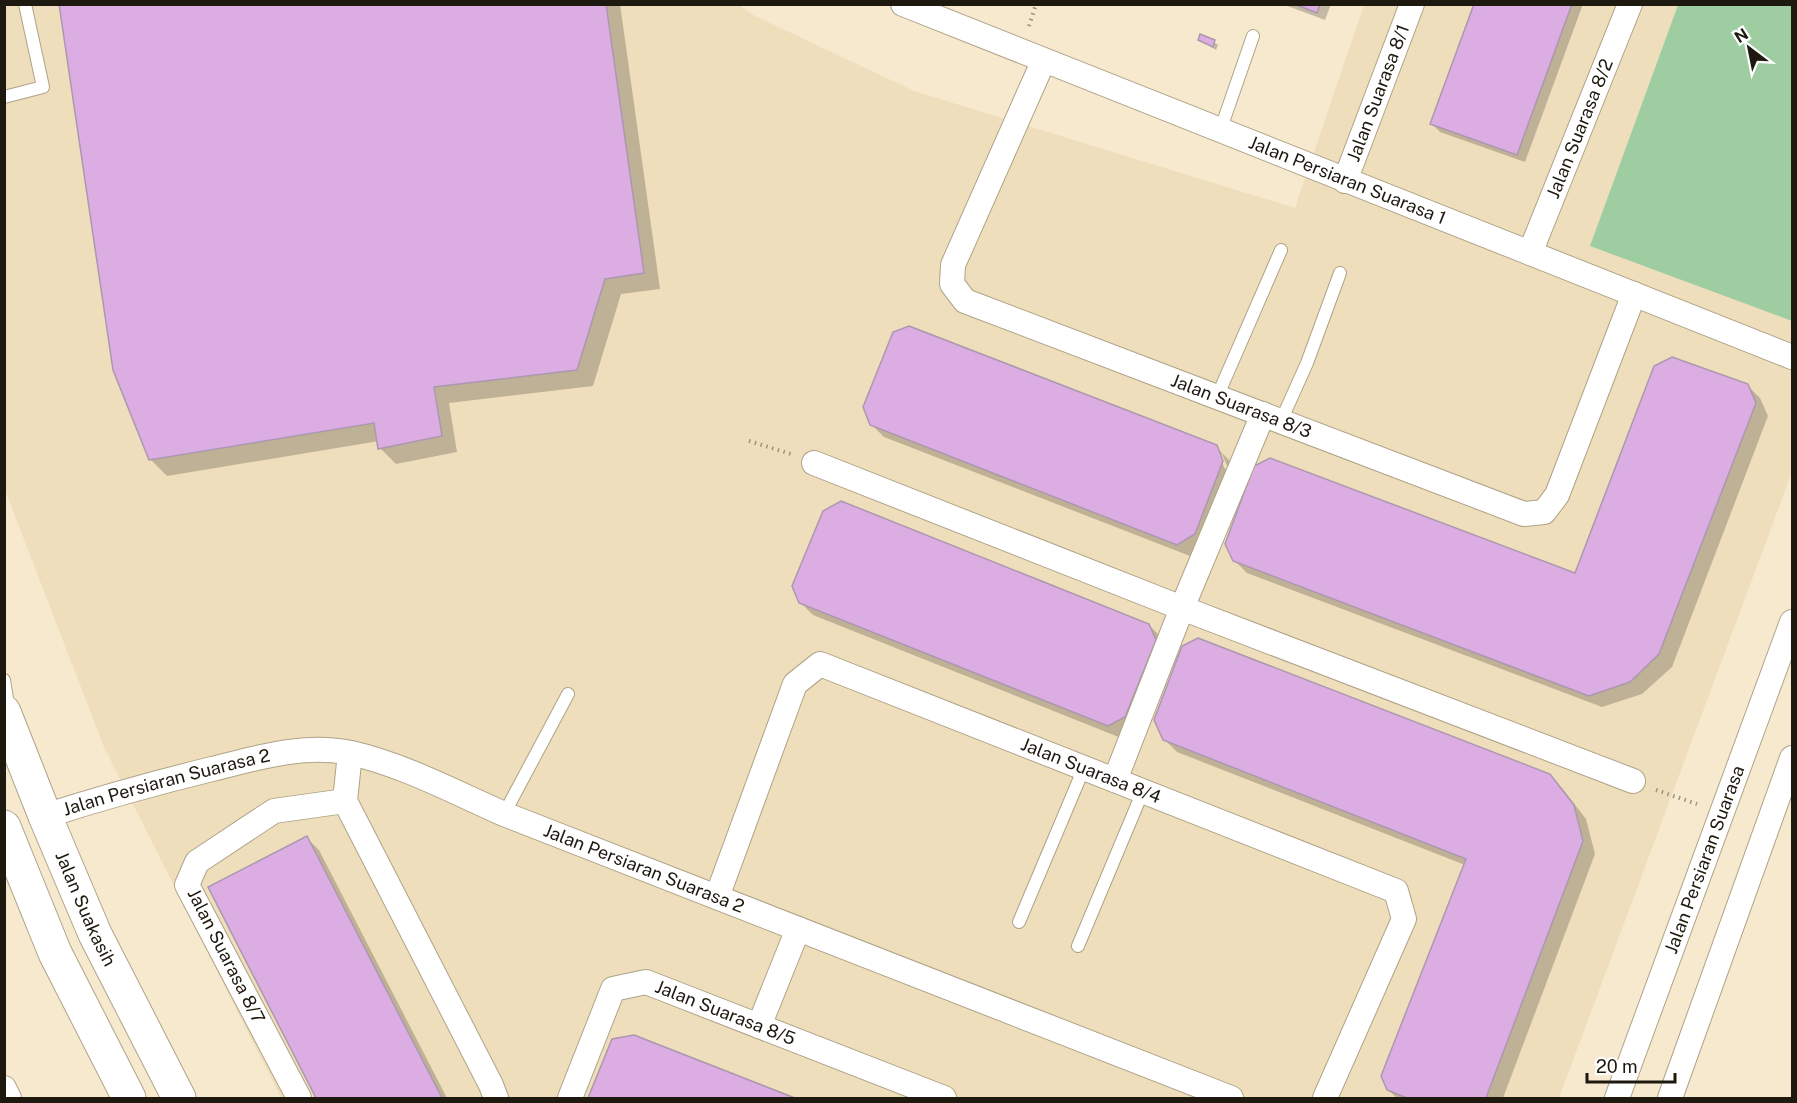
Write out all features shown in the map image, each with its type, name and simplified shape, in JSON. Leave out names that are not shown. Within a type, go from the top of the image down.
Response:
[{"type":"main road","name":"Jalan Suakasih","points":[[8,722],[95,934],[179,1098]]},
{"type":"main road","points":[[4,827],[56,953],[129,1098]]},
{"type":"street","name":"Jalan Persiaran Suarasa 1","points":[[903,4],[1043,62],[1792,357]]},
{"type":"street","name":"Jalan Suarasa 8/1","points":[[1345,181],[1412,4]]},
{"type":"street","name":"Jalan Suarasa 8/2","points":[[1530,253],[1630,4]]},
{"type":"street","name":"Jalan Suarasa 8/3","points":[[1043,62],[953,265],[952,284],[965,301],[1524,514],[1545,512],[1557,495],[1634,294]]},
{"type":"street","points":[[1115,780],[1182,608],[1272,418]]},
{"type":"street","points":[[814,463],[1182,608],[1640,784]]},
{"type":"street","name":"Jalan Persiaran Suarasa","points":[[1617,1098],[1792,622]]},
{"type":"street","name":"Jalan Suarasa 8/4","points":[[717,897],[795,684],[820,664],[1395,891],[1404,919],[1325,1098]]},
{"type":"street","name":"Jalan Persiaran Suarasa 2","points":[[45,816],[128,789],[275,753],[317,749],[350,753],[386,763],[504,814],[1231,1098]]},
{"type":"street","points":[[350,753],[345,801],[494,1092]]},
{"type":"street","points":[[1670,1098],[1792,764]]},
{"type":"street","name":"Jalan Suarasa 8/7","points":[[299,1098],[187,885],[197,862],[274,811],[345,801]]},
{"type":"street","points":[[759,1026],[798,929]]},
{"type":"street","name":"Jalan Suarasa 8/5","points":[[570,1098],[613,989],[646,982],[944,1098]]},
{"type":"street","points":[[4,1088],[9,1098]]},
{"type":"lane","points":[[4,97],[43,87],[25,4]]},
{"type":"lane","points":[[1220,131],[1253,36]]},
{"type":"lane","points":[[1217,396],[1281,250]]},
{"type":"lane","points":[[1272,418],[1307,363],[1340,273]]},
{"type":"lane","points":[[4,680],[8,722]]},
{"type":"lane","points":[[504,814],[568,694]]},
{"type":"lane","points":[[1019,922],[1084,768]]},
{"type":"lane","points":[[1078,946],[1143,791]]},
{"type":"path","points":[[1031,18],[1036,4]]},
{"type":"path","points":[[749,441],[791,454]]},
{"type":"path","points":[[1640,784],[1680,798]]},
{"type":"shaded area","points":[[5,5],[739,5],[753,15],[914,91],[1295,208],[1364,5],[1686,5],[1792,317],[1792,472],[1559,1098],[281,1098],[104,747],[5,490]]},
{"type":"green space","points":[[1678,5],[1792,5],[1792,321],[1590,246]]},
{"type":"building","points":[[59,4],[606,4],[644,273],[605,279],[577,370],[434,387],[442,436],[378,449],[374,423],[149,460],[113,370]]},
{"type":"building","points":[[1294,4],[1320,4],[1317,13]]},
{"type":"building","points":[[1474,4],[1572,4],[1517,155],[1430,124]]},
{"type":"building","points":[[1200,34],[1215,40],[1213,47],[1198,40]]},
{"type":"building","points":[[909,326],[1217,445],[1223,461],[1195,534],[1177,545],[870,425],[863,407],[893,332]]},
{"type":"building","points":[[1672,357],[1748,384],[1756,403],[1659,654],[1630,682],[1589,696],[1233,561],[1225,544],[1254,466],[1270,458],[1575,573],[1654,366]]},
{"type":"building","points":[[841,501],[1149,624],[1156,640],[1125,717],[1108,726],[799,603],[792,586],[823,511]]},
{"type":"building","points":[[1198,638],[1550,774],[1574,805],[1583,841],[1486,1098],[1407,1098],[1387,1090],[1381,1076],[1466,859],[1163,740],[1154,720],[1182,646]]},
{"type":"building","points":[[307,836],[442,1098],[316,1098],[208,887]]},
{"type":"building","points":[[634,1035],[795,1098],[588,1098],[612,1039]]}]
